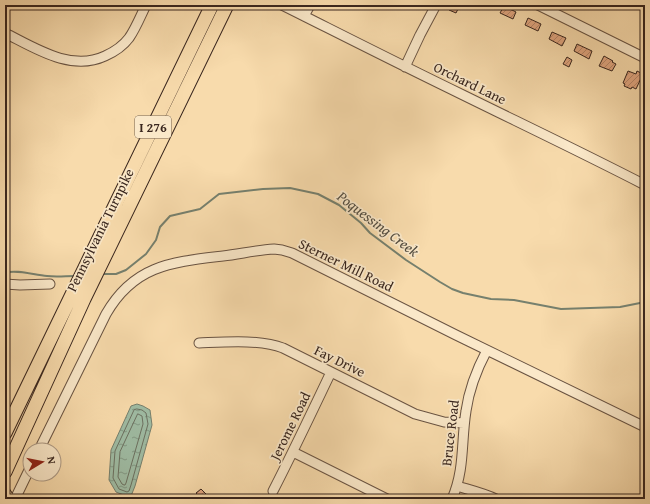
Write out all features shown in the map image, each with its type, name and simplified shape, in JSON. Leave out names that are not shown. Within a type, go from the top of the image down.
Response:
[{"type":"highway","name":"Pennsylvania Turnpike","points":[[5,433],[212,5]]},
{"type":"highway","name":"Pennsylvania Turnpike","points":[[7,467],[84,299],[227,5]]},
{"type":"main road","points":[[5,492],[9,499]]},
{"type":"street","points":[[5,33],[46,54],[81,62],[93,60],[110,54],[124,43],[130,36],[146,5]]},
{"type":"street","name":"Orchard Lane","points":[[282,5],[645,185]]},
{"type":"street","points":[[304,16],[310,5]]},
{"type":"street","points":[[405,67],[436,5]]},
{"type":"street","points":[[538,5],[645,58]]},
{"type":"street","name":"Sterner Mill Road","points":[[43,442],[106,314],[117,297],[132,282],[145,274],[180,261],[274,249],[288,252],[645,427]]},
{"type":"street","points":[[5,284],[50,284]]},
{"type":"street","name":"Fay Drive","points":[[199,343],[235,342],[276,345],[415,414],[444,422],[464,424]]},
{"type":"street","name":"Bruce Road","points":[[452,499],[457,486],[463,456],[464,424],[467,405],[474,378],[487,350]]},
{"type":"street","name":"Jerome Road","points":[[273,491],[332,372]]},
{"type":"street","points":[[293,452],[387,499]]},
{"type":"street","points":[[15,499],[23,482]]},
{"type":"street","points":[[457,486],[474,490],[496,499]]},
{"type":"water","points":[[137,404],[150,410],[152,425],[135,486],[131,496],[129,497],[116,492],[109,480],[111,450],[131,406]]},
{"type":"building","points":[[452,5],[460,5],[456,13],[449,10]]},
{"type":"building","points":[[504,6],[516,12],[513,19],[500,13]]},
{"type":"building","points":[[528,18],[541,24],[538,31],[525,25]]},
{"type":"building","points":[[552,32],[566,38],[562,46],[549,39]]},
{"type":"building","points":[[577,44],[592,51],[589,59],[574,51]]},
{"type":"building","points":[[604,56],[616,64],[612,71],[599,66]]},
{"type":"building","points":[[567,57],[572,60],[569,67],[563,64]]},
{"type":"building","points":[[628,71],[636,74],[637,71],[643,74],[636,89],[632,87],[631,89],[624,86],[625,84],[623,83]]},
{"type":"building","points":[[201,489],[208,496],[205,499],[197,499],[198,495],[196,493]]},
{"type":"waterway","name":"Poquessing Creek","points":[[102,274],[116,274],[126,270],[146,254],[156,240],[160,227],[170,216],[200,209],[219,194],[263,189],[290,188],[318,194],[339,205],[361,223],[370,233],[406,260],[452,289],[463,293],[491,299],[514,300],[561,309],[620,307],[645,302]]},
{"type":"waterway","name":"Poquessing Creek","points":[[5,273],[14,272],[50,276],[76,276]]}]
